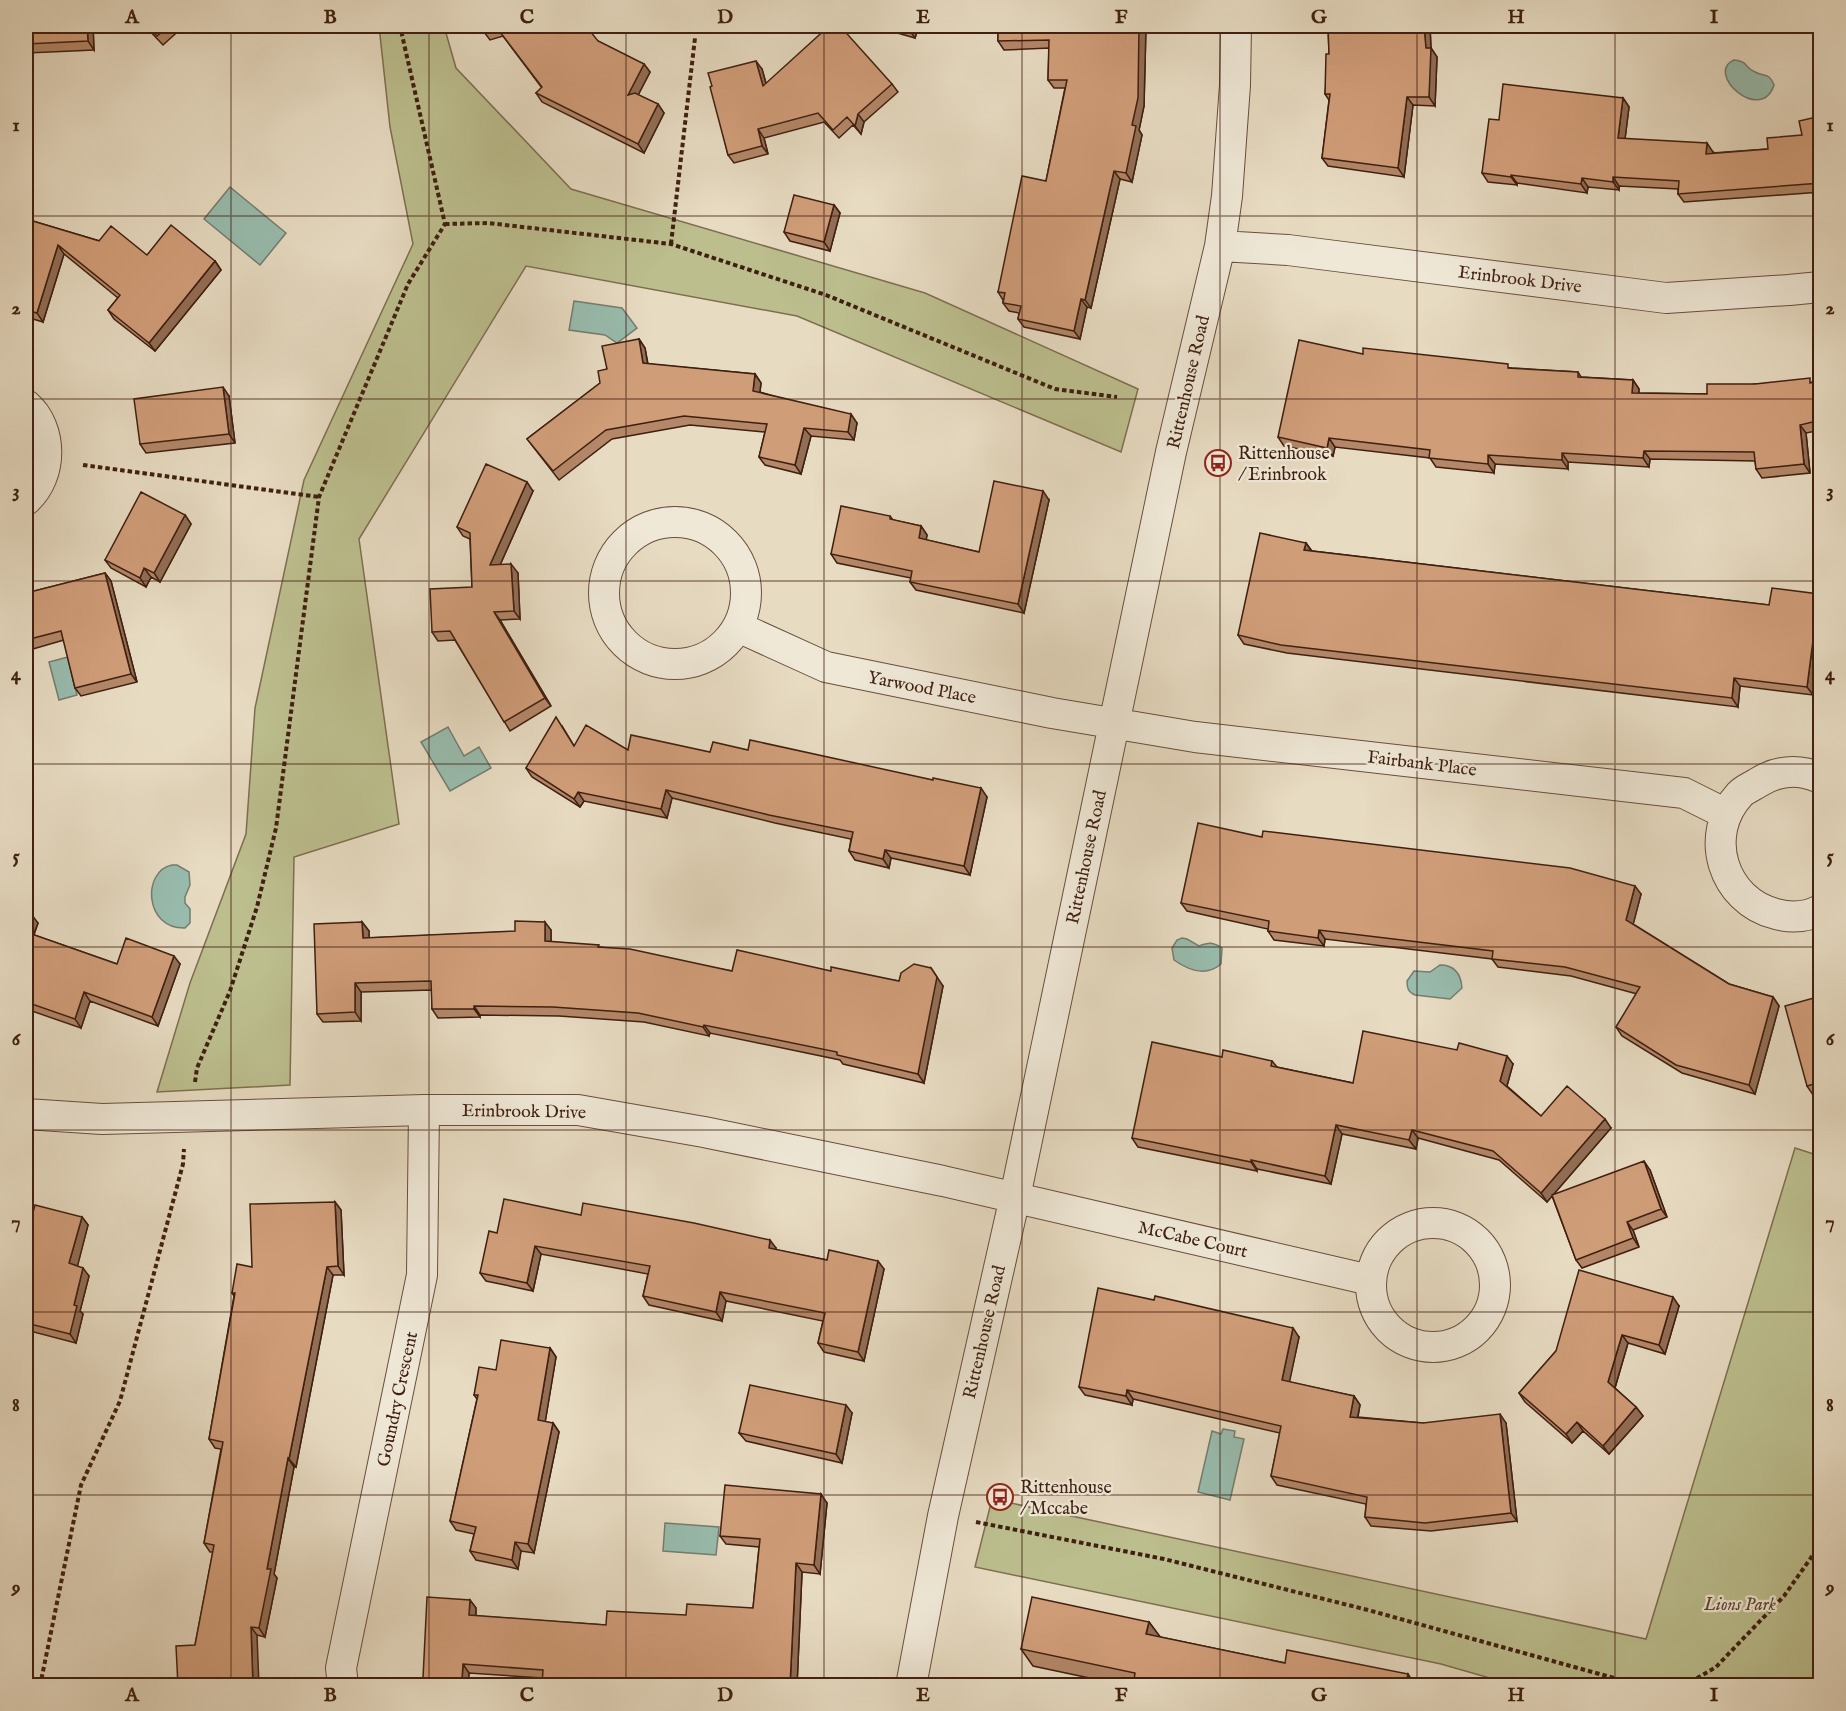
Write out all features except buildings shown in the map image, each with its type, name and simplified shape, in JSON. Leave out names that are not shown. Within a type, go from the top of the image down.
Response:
[{"type":"street","name":"Rittenhouse Road","points":[[911,1686],[943,1516],[1015,1197],[1171,452],[1220,246],[1227,196],[1235,85],[1236,26]]},
{"type":"street","name":"Erinbrook Drive","points":[[1220,246],[1288,250],[1666,298],[1821,286]]},
{"type":"street","points":[[26,405],[32,410],[42,427],[47,450],[38,485],[26,500]]},
{"type":"street","points":[[672,522],[691,524],[714,533],[729,546],[742,568],[746,603],[738,627],[723,646],[702,659],[678,664],[662,663],[639,654],[624,643],[610,623],[605,603],[605,578],[614,556],[631,537],[648,527],[672,522]]},
{"type":"street","name":"Yarwood Place","points":[[738,627],[826,667],[1114,723]]},
{"type":"street","name":"Fairbank Place","points":[[1114,723],[1195,737],[1684,793],[1726,814]]},
{"type":"street","points":[[1821,778],[1796,772],[1771,775],[1741,793],[1726,814],[1721,831],[1721,856],[1729,880],[1743,898],[1764,911],[1787,917],[1812,915],[1821,910]]},
{"type":"street","name":"Erinbrook Drive","points":[[26,1114],[102,1119],[424,1110],[578,1110],[715,1134],[1015,1197]]},
{"type":"street","name":"Goundry Crescent","points":[[343,1686],[341,1668],[422,1275],[424,1110]]},
{"type":"street","name":"McCabe Court","points":[[1015,1197],[1370,1280]]},
{"type":"street","points":[[1425,1222],[1446,1223],[1469,1234],[1484,1249],[1493,1269],[1495,1291],[1488,1314],[1474,1331],[1459,1341],[1427,1346],[1417,1345],[1397,1336],[1382,1321],[1373,1302],[1370,1280],[1380,1250],[1395,1234],[1425,1222]]},
{"type":"path","points":[[195,1086],[197,1068],[230,991],[256,907],[276,828],[319,497],[408,284],[445,224],[400,26]]},
{"type":"path","points":[[671,244],[695,38]]},
{"type":"path","points":[[445,224],[488,223],[671,244],[826,296],[1055,389],[1117,398]]},
{"type":"path","points":[[83,465],[319,497]]},
{"type":"path","points":[[39,1686],[81,1485],[120,1401],[183,1164],[185,1142]]},
{"type":"path","points":[[943,1516],[1164,1558],[1379,1613],[1643,1686]]},
{"type":"path","points":[[1684,1686],[1716,1667],[1784,1596],[1821,1545]]},
{"type":"green space","points":[[379,26],[444,26],[456,68],[571,189],[925,293],[1138,389],[1121,452],[797,316],[526,266],[359,539],[399,824],[294,857],[290,1085],[157,1092],[190,983],[246,834],[255,708],[304,480],[413,244],[390,127]]},
{"type":"green space","name":"Lions Park","points":[[1795,1148],[1820,1156],[1820,1685],[1514,1685],[1441,1664],[975,1567],[992,1499],[1646,1639]]},
{"type":"shaded area","points":[[1734,60],[1770,78],[1774,85],[1767,96],[1758,100],[1748,98],[1730,84],[1726,75],[1727,66]]},
{"type":"shaded area","points":[[230,187],[286,233],[260,265],[204,219]]},
{"type":"shaded area","points":[[574,301],[622,308],[637,328],[617,343],[605,335],[569,330]]},
{"type":"shaded area","points":[[68,657],[77,695],[59,700],[49,662]]},
{"type":"shaded area","points":[[448,727],[464,756],[479,747],[491,768],[450,791],[421,742]]},
{"type":"shaded area","points":[[177,865],[189,872],[190,885],[185,903],[190,909],[190,923],[185,928],[171,926],[161,919],[152,899],[152,888],[156,878],[162,869]]},
{"type":"shaded area","points":[[1182,938],[1199,946],[1211,943],[1222,948],[1221,964],[1209,970],[1197,971],[1174,960],[1172,948],[1177,940]]},
{"type":"shaded area","points":[[1440,965],[1450,967],[1460,978],[1462,988],[1450,999],[1415,995],[1409,991],[1407,981],[1414,971],[1430,972]]},
{"type":"shaded area","points":[[1223,1429],[1235,1431],[1234,1437],[1244,1439],[1230,1500],[1198,1492],[1212,1431],[1221,1434]]},
{"type":"shaded area","points":[[665,1523],[719,1527],[716,1555],[663,1551]]},
{"type":"place","name":"Rittenhouse / Erinbrook","points":[[1218,463]]},
{"type":"place","name":"Rittenhouse / Mccabe","points":[[1000,1497]]}]
